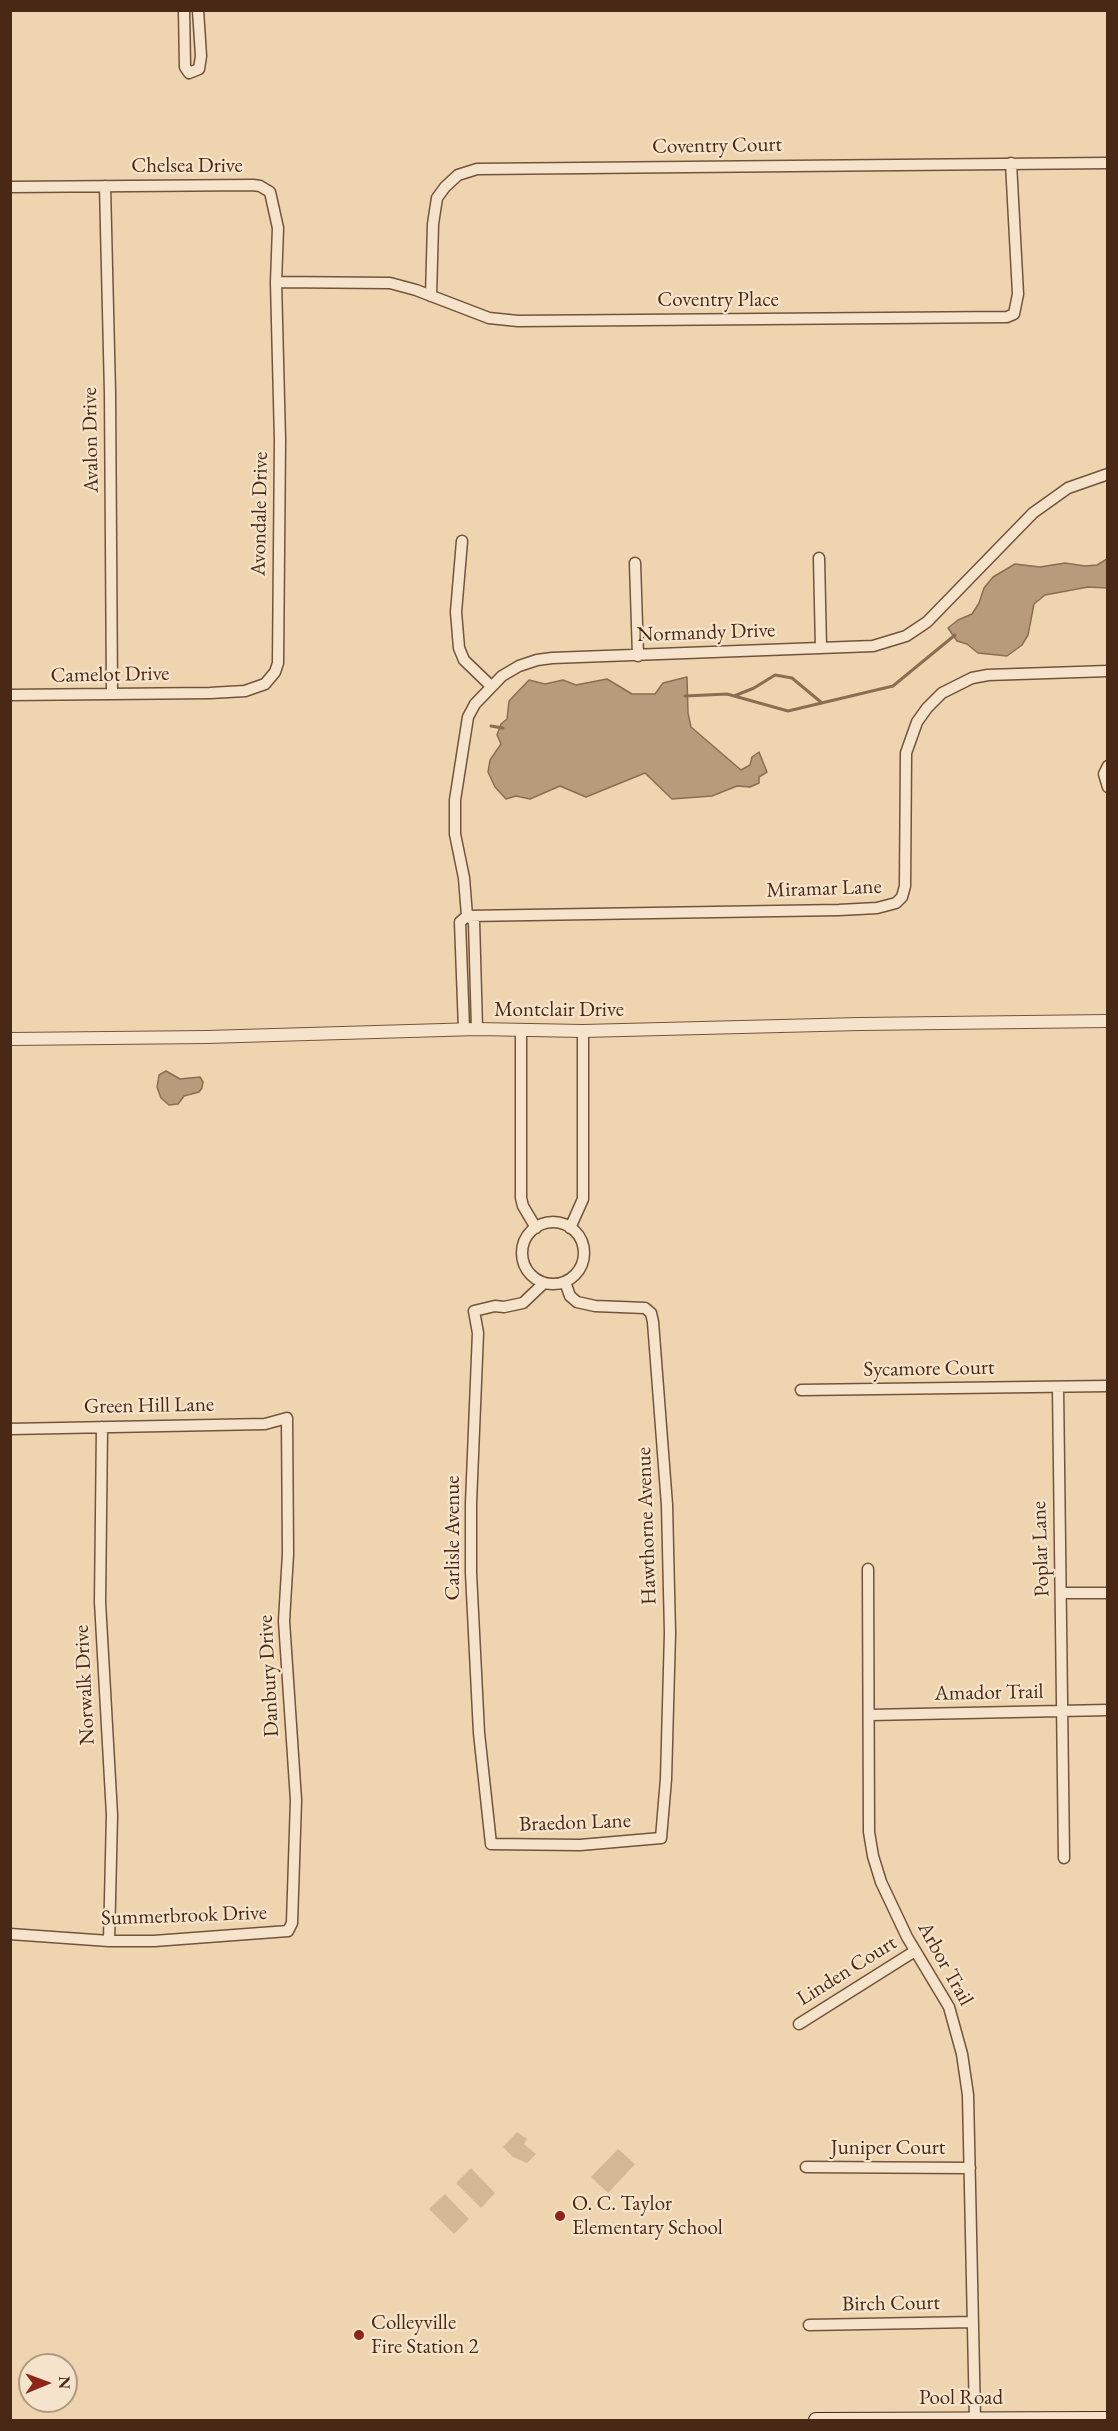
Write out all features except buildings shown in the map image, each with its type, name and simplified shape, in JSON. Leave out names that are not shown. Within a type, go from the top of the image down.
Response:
[{"type":"main road","name":"Pool Road","points":[[816,2421],[1107,2419]]},
{"type":"street","points":[[184,10],[185,67],[189,73],[199,69],[201,56],[198,10]]},
{"type":"street","name":"Coventry Place","points":[[276,282],[390,283],[489,318],[518,321],[1007,317],[1014,314],[1018,294],[1011,163]]},
{"type":"street","name":"Coventry Court","points":[[431,296],[433,224],[437,198],[458,175],[477,169],[1107,163]]},
{"type":"street","name":"Avalon Drive","points":[[105,186],[112,485],[112,694]]},
{"type":"street","name":"Chelsea Drive","points":[[10,187],[260,186],[270,192],[276,218],[276,282]]},
{"type":"street","name":"Avondale Drive","points":[[210,693],[258,688],[275,672],[278,663],[280,440],[276,282]]},
{"type":"street","name":"Normandy Drive","points":[[477,1029],[471,918],[454,834],[455,800],[468,717],[475,704],[491,686],[511,671],[537,660],[873,646],[906,636],[927,622],[1032,513],[1068,488],[1107,474]]},
{"type":"street","points":[[462,541],[456,612],[459,648],[464,660],[491,686]]},
{"type":"street","points":[[819,558],[821,648]]},
{"type":"street","points":[[634,563],[638,656]]},
{"type":"street","name":"Miramar Lane","points":[[471,918],[839,910],[892,906],[902,897],[905,886],[906,753],[917,722],[927,708],[942,693],[972,678],[988,675],[1107,670]]},
{"type":"street","name":"Camelot Drive","points":[[10,695],[210,693]]},
{"type":"street","points":[[1107,766],[1104,774],[1107,787]]},
{"type":"street","name":"Normandy Drive","points":[[464,1029],[460,922],[471,918]]},
{"type":"street","name":"Montclair Drive","points":[[10,1039],[464,1029],[583,1031],[850,1024],[1107,1021]]},
{"type":"street","points":[[521,1030],[521,1198],[536,1228]]},
{"type":"street","points":[[570,1228],[583,1199],[583,1031]]},
{"type":"street","points":[[553,1222],[570,1228],[579,1237],[583,1256],[576,1274],[558,1284],[544,1283],[528,1271],[524,1262],[524,1243],[536,1228],[553,1222]]},
{"type":"street","name":"Hawthorne Avenue","points":[[565,1282],[570,1296],[577,1302],[595,1306],[645,1308],[651,1314],[653,1322],[667,1505],[670,1633],[666,1779],[661,1838]]},
{"type":"street","name":"Carlisle Avenue","points":[[491,1844],[479,1733],[471,1573],[471,1503],[478,1333],[474,1311],[523,1303],[544,1283]]},
{"type":"street","name":"Sycamore Court","points":[[801,1390],[1107,1386]]},
{"type":"street","name":"Poplar Lane","points":[[1058,1387],[1064,1710],[1064,1858]]},
{"type":"street","name":"Green Hill Lane","points":[[10,1429],[265,1424],[287,1418]]},
{"type":"street","name":"Danbury Drive","points":[[287,1418],[288,1554],[284,1621],[296,1800],[292,1923],[288,1930]]},
{"type":"street","name":"Norwalk Drive","points":[[102,1427],[100,1602],[112,1815],[109,1941]]},
{"type":"street","name":"Arbor Trail","points":[[868,1569],[869,1832],[873,1856],[881,1882],[915,1951],[949,2007],[956,2026],[968,2095],[975,2419]]},
{"type":"street","points":[[1062,1593],[1107,1593]]},
{"type":"street","name":"Amador Trail","points":[[870,1715],[1107,1710]]},
{"type":"street","name":"Braedon Lane","points":[[491,1844],[580,1845],[661,1838]]},
{"type":"street","name":"Summerbrook Drive","points":[[10,1934],[109,1941],[154,1941],[288,1930]]},
{"type":"street","name":"Linden Court","points":[[799,2024],[915,1951]]},
{"type":"street","name":"Juniper Court","points":[[806,2167],[970,2168]]},
{"type":"street","name":"Birch Court","points":[[809,2325],[973,2322]]},
{"type":"shaded area","points":[[1107,559],[1107,588],[1088,587],[1045,595],[1034,604],[1028,635],[1022,645],[1007,656],[978,653],[967,644],[957,641],[948,628],[958,620],[972,614],[984,588],[993,577],[1015,564],[1040,567],[1065,563],[1085,566],[1097,565]]},
{"type":"shaded area","points":[[687,677],[688,713],[691,727],[741,770],[750,765],[752,757],[759,752],[767,772],[759,777],[759,783],[750,787],[737,786],[712,796],[672,799],[645,773],[586,797],[560,786],[530,799],[516,796],[506,799],[495,787],[488,772],[490,760],[501,744],[497,735],[501,724],[507,719],[509,701],[529,680],[545,684],[563,680],[576,685],[607,679],[632,694],[655,694],[663,683]]},
{"type":"shaded area","points":[[166,1071],[180,1079],[200,1077],[203,1082],[202,1088],[199,1092],[184,1096],[178,1104],[169,1105],[161,1098],[157,1087],[159,1075]]},
{"type":"shaded area","points":[[517,2132],[527,2139],[524,2144],[536,2154],[527,2163],[513,2157],[503,2147]]},
{"type":"shaded area","points":[[618,2149],[635,2164],[608,2193],[591,2177]]},
{"type":"shaded area","points":[[471,2168],[495,2193],[481,2208],[456,2183]]},
{"type":"shaded area","points":[[445,2194],[469,2219],[454,2234],[429,2209]]},
{"type":"waterway","points":[[685,696],[727,694],[788,711],[893,686],[955,635]]},
{"type":"waterway","points":[[734,696],[754,688],[775,675],[792,678],[822,703]]},
{"type":"waterway","points":[[491,726],[503,728]]},
{"type":"place","name":"O. C. Taylor Elementary School","points":[[560,2216]]},
{"type":"place","name":"Colleyville Fire Station 2","points":[[359,2335]]}]
